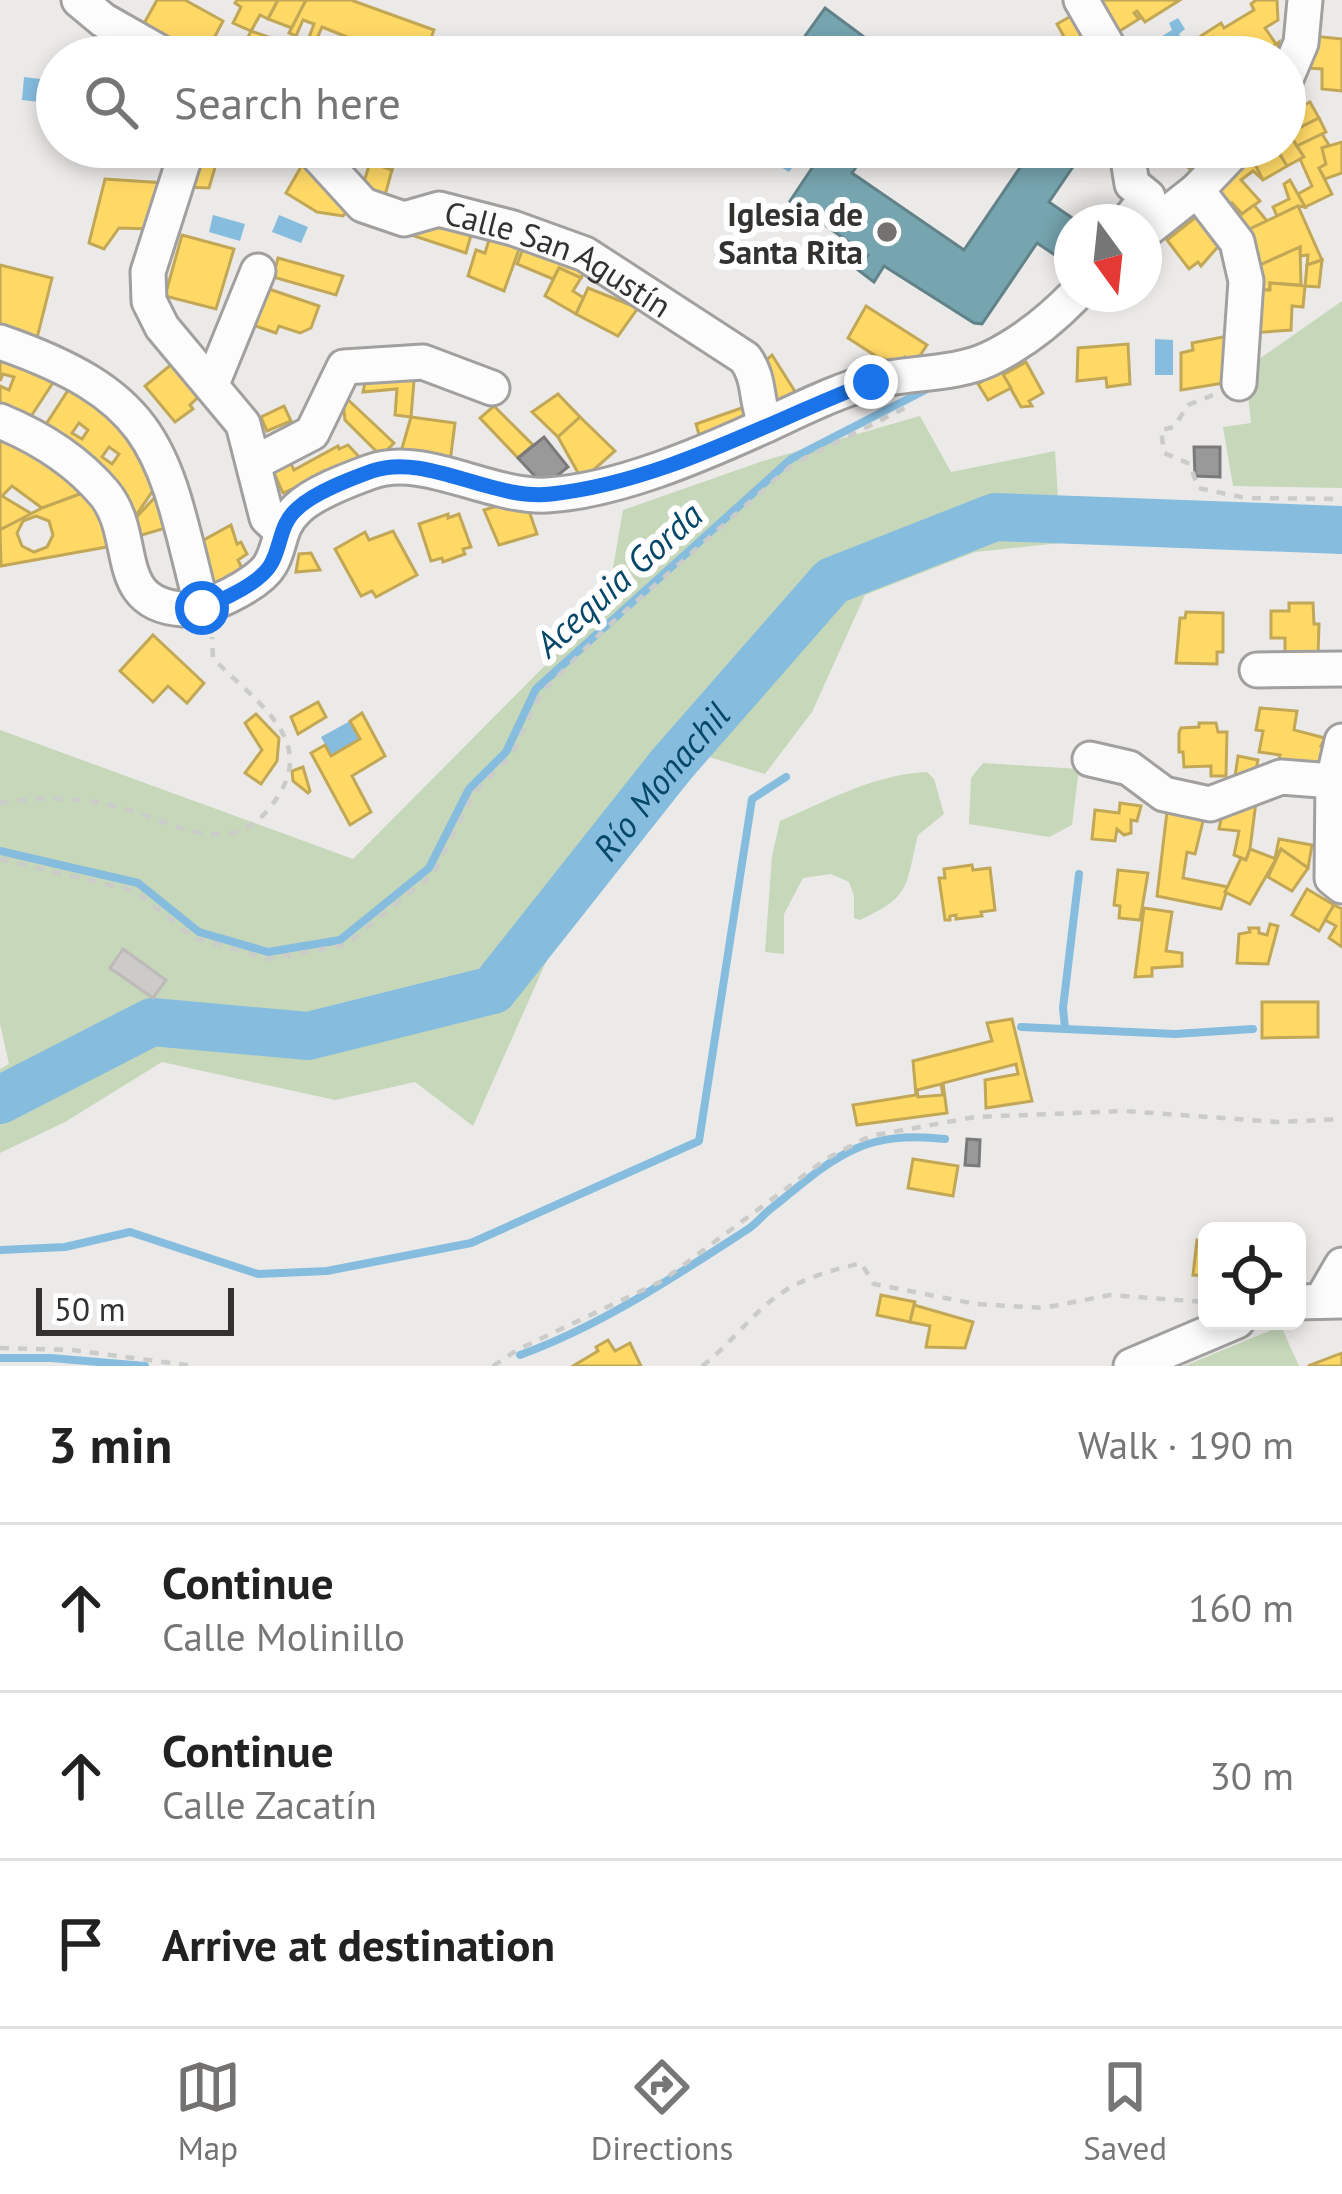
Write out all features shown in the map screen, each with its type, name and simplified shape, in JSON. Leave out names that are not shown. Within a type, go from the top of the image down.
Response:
[{"type":"street","points":[[79,0],[131,36]]},
{"type":"street","points":[[1082,0],[1102,36]]},
{"type":"street","points":[[1302,36],[1305,0]]},
{"type":"street","points":[[181,168],[148,272],[149,301],[162,327],[243,424],[268,518],[280,530]]},
{"type":"street","name":"Calle San Agustín","points":[[329,168],[363,206],[404,219],[439,209],[514,228],[585,254],[745,358],[756,372],[758,407],[766,425]]},
{"type":"street","points":[[1129,168],[1132,184],[1148,197],[1142,204]]},
{"type":"street","points":[[1162,218],[1218,168]]},
{"type":"street","points":[[1197,190],[1237,242],[1246,281],[1239,383]]},
{"type":"street","points":[[212,384],[258,271]]},
{"type":"street","points":[[0,422],[53,449],[106,495],[124,527],[131,580],[137,591],[179,609],[206,607],[262,575],[272,563],[280,530],[299,506],[388,466],[410,466],[500,491],[545,495],[600,487],[725,443],[871,382],[985,361],[1041,329],[1058,312]]},
{"type":"street","points":[[0,342],[78,374],[139,423],[166,468],[206,607]]},
{"type":"street","points":[[256,462],[312,433],[344,367],[423,362],[492,388]]},
{"type":"street","points":[[1257,670],[1342,669]]},
{"type":"street","points":[[1342,741],[1333,781],[1331,878],[1342,886]]},
{"type":"street","points":[[1090,759],[1129,768],[1165,794],[1210,804],[1281,777],[1333,781]]},
{"type":"street","points":[[1320,1301],[1342,1265]]},
{"type":"street","points":[[1131,1366],[1216,1330]]},
{"type":"path","points":[[1239,383],[1188,405],[1174,427],[1161,430],[1164,453],[1190,464],[1198,488],[1246,498],[1342,499]]},
{"type":"path","points":[[0,859],[135,890],[194,938],[268,958],[346,945],[434,873],[474,794],[512,755],[540,694],[606,628],[793,464],[910,405]]},
{"type":"path","points":[[0,803],[29,798],[109,804],[225,837],[269,810],[285,786],[292,753],[287,734],[212,658],[206,607]]},
{"type":"path","points":[[493,1366],[662,1281],[826,1159],[870,1136],[975,1117],[1125,1112],[1278,1122],[1342,1119]]},
{"type":"path","points":[[701,1366],[726,1348],[779,1294],[860,1263],[874,1284],[976,1304],[1042,1308],[1109,1295],[1198,1301]]},
{"type":"path","points":[[0,1348],[72,1350],[194,1366]]},
{"type":"green space","points":[[1342,301],[1342,488],[1233,486],[1223,427],[1251,423],[1245,369]]},
{"type":"green space","points":[[920,416],[951,472],[1055,451],[1061,543],[975,552],[865,595],[812,712],[765,774],[709,757],[554,944],[473,1126],[415,1082],[335,1100],[162,1062],[65,1122],[0,1153],[0,1069],[9,1064],[0,1024],[0,730],[353,859],[607,603],[623,510],[763,461]]},
{"type":"green space","points":[[983,763],[1079,769],[1072,825],[1049,837],[969,824],[971,778]]},
{"type":"green space","points":[[927,772],[934,779],[944,814],[918,835],[908,878],[898,896],[860,920],[854,918],[849,882],[831,874],[803,878],[784,914],[784,954],[765,952],[772,856],[780,821],[870,783]]},
{"type":"green space","points":[[1271,1330],[1283,1330],[1299,1366],[1184,1366]]},
{"type":"water","points":[[1178,18],[1185,29],[1180,36],[1162,36],[1172,30],[1169,23]]},
{"type":"water","points":[[24,77],[36,78],[36,102],[22,100]]},
{"type":"water","points":[[213,215],[245,224],[240,241],[209,232]]},
{"type":"water","points":[[279,215],[308,227],[301,243],[272,232]]},
{"type":"water","points":[[1155,339],[1173,340],[1173,375],[1155,375]]},
{"type":"water","points":[[350,721],[360,739],[331,756],[321,737]]},
{"type":"building: Homes","points":[[157,0],[185,0],[223,21],[215,36],[154,36],[141,29]]},
{"type":"building: Homes","points":[[237,0],[278,0],[268,19],[260,15],[251,31],[233,23],[241,7]]},
{"type":"building: Homes","points":[[278,0],[306,0],[292,28],[268,19]]},
{"type":"building: Homes","points":[[306,0],[351,0],[434,30],[432,36],[344,36],[322,27],[318,36],[310,36],[314,24],[303,20],[296,36],[289,33]]},
{"type":"building: Homes","points":[[1091,0],[1180,0],[1145,22],[1137,11],[1139,19],[1109,36]]},
{"type":"building: Homes","points":[[1277,0],[1278,20],[1265,28],[1270,36],[1201,36],[1254,10],[1251,4]]},
{"type":"building: Homes","points":[[1078,12],[1091,36],[1064,36],[1057,24]]},
{"type":"building: Homes","points":[[1312,36],[1342,39],[1342,91],[1322,89],[1322,69],[1307,68]]},
{"type":"building: Homes","points":[[1310,102],[1319,118],[1306,124],[1306,104]]},
{"type":"building: Homes","points":[[1319,118],[1326,132],[1306,142],[1306,124]]},
{"type":"building: Homes","points":[[1322,134],[1329,145],[1322,148],[1326,164],[1319,168],[1332,194],[1305,207],[1298,194],[1312,186],[1304,168],[1306,142]]},
{"type":"building: Homes","points":[[1342,142],[1342,173],[1325,179],[1319,168],[1326,164],[1322,148]]},
{"type":"building: Homes","points":[[188,168],[215,168],[209,188],[182,187]]},
{"type":"building: Homes","points":[[300,168],[307,168],[344,190],[338,204],[348,210],[343,216],[317,212],[286,193]]},
{"type":"building: Homes","points":[[368,168],[392,170],[384,199],[361,192]]},
{"type":"building: Homes","points":[[1189,168],[1207,168],[1200,180]]},
{"type":"building: Homes","points":[[1225,168],[1257,168],[1263,180],[1253,171],[1241,180],[1260,201],[1242,214],[1232,203],[1220,212],[1201,189]]},
{"type":"building: Homes","points":[[1257,168],[1284,168],[1263,180]]},
{"type":"building: Homes","points":[[105,179],[165,183],[153,229],[119,228],[104,249],[89,243]]},
{"type":"building: Homes","points":[[1290,180],[1305,207],[1277,216],[1273,207],[1289,199],[1284,184]]},
{"type":"building: Homes","points":[[1232,203],[1242,214],[1254,205],[1267,221],[1239,234],[1220,212]]},
{"type":"building: Homes","points":[[1298,206],[1322,260],[1307,265],[1308,255],[1300,256],[1300,247],[1251,269],[1235,236]]},
{"type":"building: Homes","points":[[1201,213],[1223,241],[1201,266],[1198,262],[1189,269],[1167,240]]},
{"type":"building: Homes","points":[[434,214],[474,224],[466,253],[402,232]]},
{"type":"building: Homes","points":[[492,230],[522,241],[504,291],[468,276],[476,250],[485,253]]},
{"type":"building: Homes","points":[[182,235],[234,249],[216,309],[165,296]]},
{"type":"building: Homes","points":[[528,236],[588,264],[581,278],[559,268],[553,279],[517,264]]},
{"type":"building: Homes","points":[[1300,247],[1301,285],[1270,283],[1270,290],[1251,290],[1251,269]]},
{"type":"building: Homes","points":[[278,258],[343,276],[336,295],[273,277]]},
{"type":"building: Homes","points":[[1322,260],[1319,287],[1305,286],[1307,265]]},
{"type":"building: Homes","points":[[0,265],[52,278],[37,338],[0,329]]},
{"type":"building: Homes","points":[[559,268],[581,278],[573,291],[584,298],[576,314],[545,296]]},
{"type":"building: Homes","points":[[1270,283],[1305,286],[1303,307],[1292,306],[1291,330],[1252,333],[1251,290],[1270,290]]},
{"type":"building: Homes","points":[[266,288],[319,306],[311,328],[300,333],[279,326],[276,333],[253,325]]},
{"type":"building: Homes","points":[[588,288],[638,308],[618,336],[576,314]]},
{"type":"building: Homes","points":[[866,306],[927,345],[915,363],[905,357],[900,364],[879,358],[848,338]]},
{"type":"building: Homes","points":[[1228,336],[1236,381],[1181,390],[1181,353],[1193,350],[1192,343]]},
{"type":"building: Homes","points":[[1128,344],[1130,384],[1107,387],[1106,378],[1077,381],[1078,348]]},
{"type":"building: Homes","points":[[0,348],[60,372],[26,424],[0,413],[0,386],[9,390],[14,377],[3,374],[0,381]]},
{"type":"building: Homes","points":[[772,355],[796,393],[768,409],[761,365]]},
{"type":"building: Homes","points":[[178,359],[207,389],[190,405],[193,409],[175,422],[145,386]]},
{"type":"building: Homes","points":[[1026,362],[1043,393],[1029,401],[1032,406],[1021,407],[1003,375]]},
{"type":"building: Homes","points":[[415,368],[411,417],[395,415],[397,389],[363,392],[367,374]]},
{"type":"building: Homes","points":[[1000,369],[1011,388],[988,400],[978,384]]},
{"type":"building: Homes","points":[[74,381],[150,449],[162,477],[131,523],[41,432]],"holes":[[[79,423],[88,430],[82,439],[72,433]],[[109,447],[119,454],[112,464],[102,457]]]},
{"type":"building: Homes","points":[[342,394],[394,443],[381,456],[345,420]]},
{"type":"building: Homes","points":[[558,394],[580,417],[558,437],[532,412]]},
{"type":"building: Homes","points":[[753,404],[758,418],[700,438],[696,424]]},
{"type":"building: Homes","points":[[284,406],[291,421],[267,431],[261,417]]},
{"type":"building: Homes","points":[[494,406],[533,445],[518,458],[480,418]]},
{"type":"building: Homes","points":[[411,417],[455,423],[450,462],[400,455]]},
{"type":"building: Homes","points":[[580,417],[615,451],[582,480],[558,437]]},
{"type":"building: Homes","points":[[0,428],[88,491],[42,508],[12,486],[2,496],[32,514],[0,530]]},
{"type":"building: Homes","points":[[348,445],[365,463],[350,463],[283,493],[270,464],[286,454],[294,470]]},
{"type":"building: Homes","points":[[88,491],[97,500],[112,546],[1,566],[0,530]],"holes":[[[36,516],[49,521],[53,535],[47,547],[34,552],[22,546],[17,533],[23,521]]]},
{"type":"building: Homes","points":[[158,494],[176,525],[135,537],[131,523]]},
{"type":"building: Homes","points":[[508,503],[527,505],[537,534],[499,545],[484,510]]},
{"type":"building: Homes","points":[[448,514],[448,518],[459,514],[471,547],[443,562],[442,558],[431,561],[419,524]]},
{"type":"building: Homes","points":[[231,525],[237,544],[241,542],[247,554],[238,560],[244,573],[216,589],[201,560],[202,541]]},
{"type":"building: Homes","points":[[393,531],[417,575],[376,597],[372,591],[361,596],[335,549],[365,532],[369,540]]},
{"type":"building: Homes","points":[[311,553],[320,570],[296,572],[299,554]]},
{"type":"building: Homes","points":[[1289,603],[1313,603],[1314,624],[1319,624],[1318,656],[1285,656],[1285,638],[1271,638],[1271,611],[1289,611]]},
{"type":"building: Homes","points":[[1186,612],[1223,613],[1223,652],[1217,652],[1217,664],[1176,663],[1180,618]]},
{"type":"building: Homes","points":[[153,635],[204,683],[187,703],[168,686],[153,702],[120,671]]},
{"type":"building: Homes","points":[[318,702],[326,717],[298,734],[291,717]]},
{"type":"building: Homes","points":[[1260,708],[1297,711],[1294,730],[1325,738],[1321,766],[1277,766],[1280,755],[1259,752]]},
{"type":"building: Homes","points":[[362,713],[385,756],[352,776],[371,812],[350,825],[311,753],[325,745],[331,756],[360,739],[350,721]]},
{"type":"building: Homes","points":[[256,714],[279,738],[277,761],[261,784],[245,773],[262,750],[245,723]]},
{"type":"building: Homes","points":[[1199,723],[1216,723],[1218,732],[1227,732],[1226,776],[1211,776],[1211,766],[1184,767],[1179,733]]},
{"type":"building: Homes","points":[[1238,756],[1258,760],[1255,775],[1234,783]]},
{"type":"building: Homes","points":[[303,767],[308,793],[293,781],[292,771]]},
{"type":"building: Homes","points":[[1256,802],[1246,860],[1234,855],[1239,831],[1219,829],[1223,810]]},
{"type":"building: Homes","points":[[1120,803],[1141,806],[1137,821],[1131,820],[1131,833],[1124,835],[1117,829],[1115,841],[1092,839],[1095,810],[1119,813]]},
{"type":"building: Homes","points":[[1168,803],[1204,817],[1195,854],[1187,852],[1183,878],[1228,887],[1221,909],[1157,896]]},
{"type":"building: Homes","points":[[1279,839],[1312,845],[1308,868],[1281,849],[1275,858]]},
{"type":"building: Homes","points":[[1250,849],[1276,859],[1250,904],[1225,892]]},
{"type":"building: Homes","points":[[1281,849],[1308,868],[1292,891],[1268,877]]},
{"type":"building: Homes","points":[[972,865],[973,870],[990,868],[995,910],[945,920],[939,878],[945,878],[944,869]]},
{"type":"building: Homes","points":[[1118,870],[1148,873],[1140,920],[1119,918],[1120,906],[1114,905]]},
{"type":"building: Homes","points":[[1307,889],[1334,905],[1319,931],[1292,915]]},
{"type":"building: Homes","points":[[1334,905],[1342,909],[1342,947],[1329,938],[1336,926],[1325,920]]},
{"type":"building: Homes","points":[[1144,908],[1172,912],[1166,951],[1182,953],[1182,966],[1152,968],[1152,976],[1135,977]]},
{"type":"building: Homes","points":[[1270,924],[1278,926],[1268,964],[1237,963],[1239,934],[1259,928],[1259,933],[1267,935]]},
{"type":"building: Homes","points":[[1262,1002],[1318,1002],[1318,1037],[1262,1038]]},
{"type":"building: Homes","points":[[1012,1019],[1032,1101],[986,1108],[985,1080],[1018,1074],[1016,1064],[943,1083],[947,1113],[857,1125],[853,1105],[916,1095],[913,1061],[992,1041],[987,1023]],"holes":[[[941,1084],[943,1095],[918,1097],[917,1090]]]},
{"type":"building: Homes","points":[[913,1159],[958,1166],[953,1196],[908,1188]]},
{"type":"building: Homes","points":[[1197,1240],[1198,1240],[1198,1275],[1193,1275]]},
{"type":"building: Homes","points":[[881,1295],[915,1302],[910,1322],[877,1315]]},
{"type":"building: Homes","points":[[914,1305],[973,1322],[965,1348],[926,1347],[930,1326],[910,1322]]},
{"type":"building: Homes","points":[[608,1340],[615,1351],[630,1343],[641,1366],[573,1366],[598,1351],[596,1347]]},
{"type":"building: Homes","points":[[1342,1353],[1342,1366],[1308,1366]]},
{"type":"building: Public","points":[[825,8],[863,36],[805,36]]},
{"type":"building: Public","name":"Iglesia de Santa Rita","points":[[812,168],[855,168],[852,173],[964,250],[1020,168],[1072,168],[1049,202],[1054,205],[1054,254],[1037,243],[982,324],[884,266],[874,282],[858,270],[868,255],[790,201]]},
{"type":"building: Industry","points":[[544,437],[568,467],[544,486],[518,458]]},
{"type":"building: Industry","points":[[1194,447],[1220,447],[1220,477],[1195,476]]},
{"type":"building: Industry","points":[[967,1139],[980,1140],[979,1166],[965,1165]]},
{"type":"building: Other","points":[[123,949],[166,980],[153,998],[110,968]]},
{"type":"waterway","name":"Acequia Gorda","points":[[0,851],[138,883],[199,932],[268,952],[340,940],[429,868],[469,789],[506,752],[536,689],[791,459],[933,386]]},
{"type":"waterway","name":"Río Monachil","points":[[0,1100],[152,1022],[308,1036],[493,990],[671,765],[832,581],[995,517],[1342,530]]},
{"type":"waterway","points":[[0,1250],[65,1247],[130,1232],[258,1274],[327,1271],[471,1243],[699,1141],[752,799],[786,777]]},
{"type":"waterway","points":[[1065,1028],[1063,1008],[1079,874]]},
{"type":"waterway","points":[[1021,1027],[1175,1034],[1253,1029]]},
{"type":"waterway","points":[[520,1355],[579,1330],[664,1283],[749,1229],[814,1174],[851,1151],[891,1139],[945,1139]]},
{"type":"waterway","points":[[0,1358],[145,1366]]},
{"type":"place","name":"Iglesia de Santa Rita","points":[[887,232]]},
{"type":"route","points":[[202,608],[262,575],[272,563],[280,530],[299,506],[368,472],[410,466],[500,491],[545,495],[600,487],[725,443],[871,382]]}]
